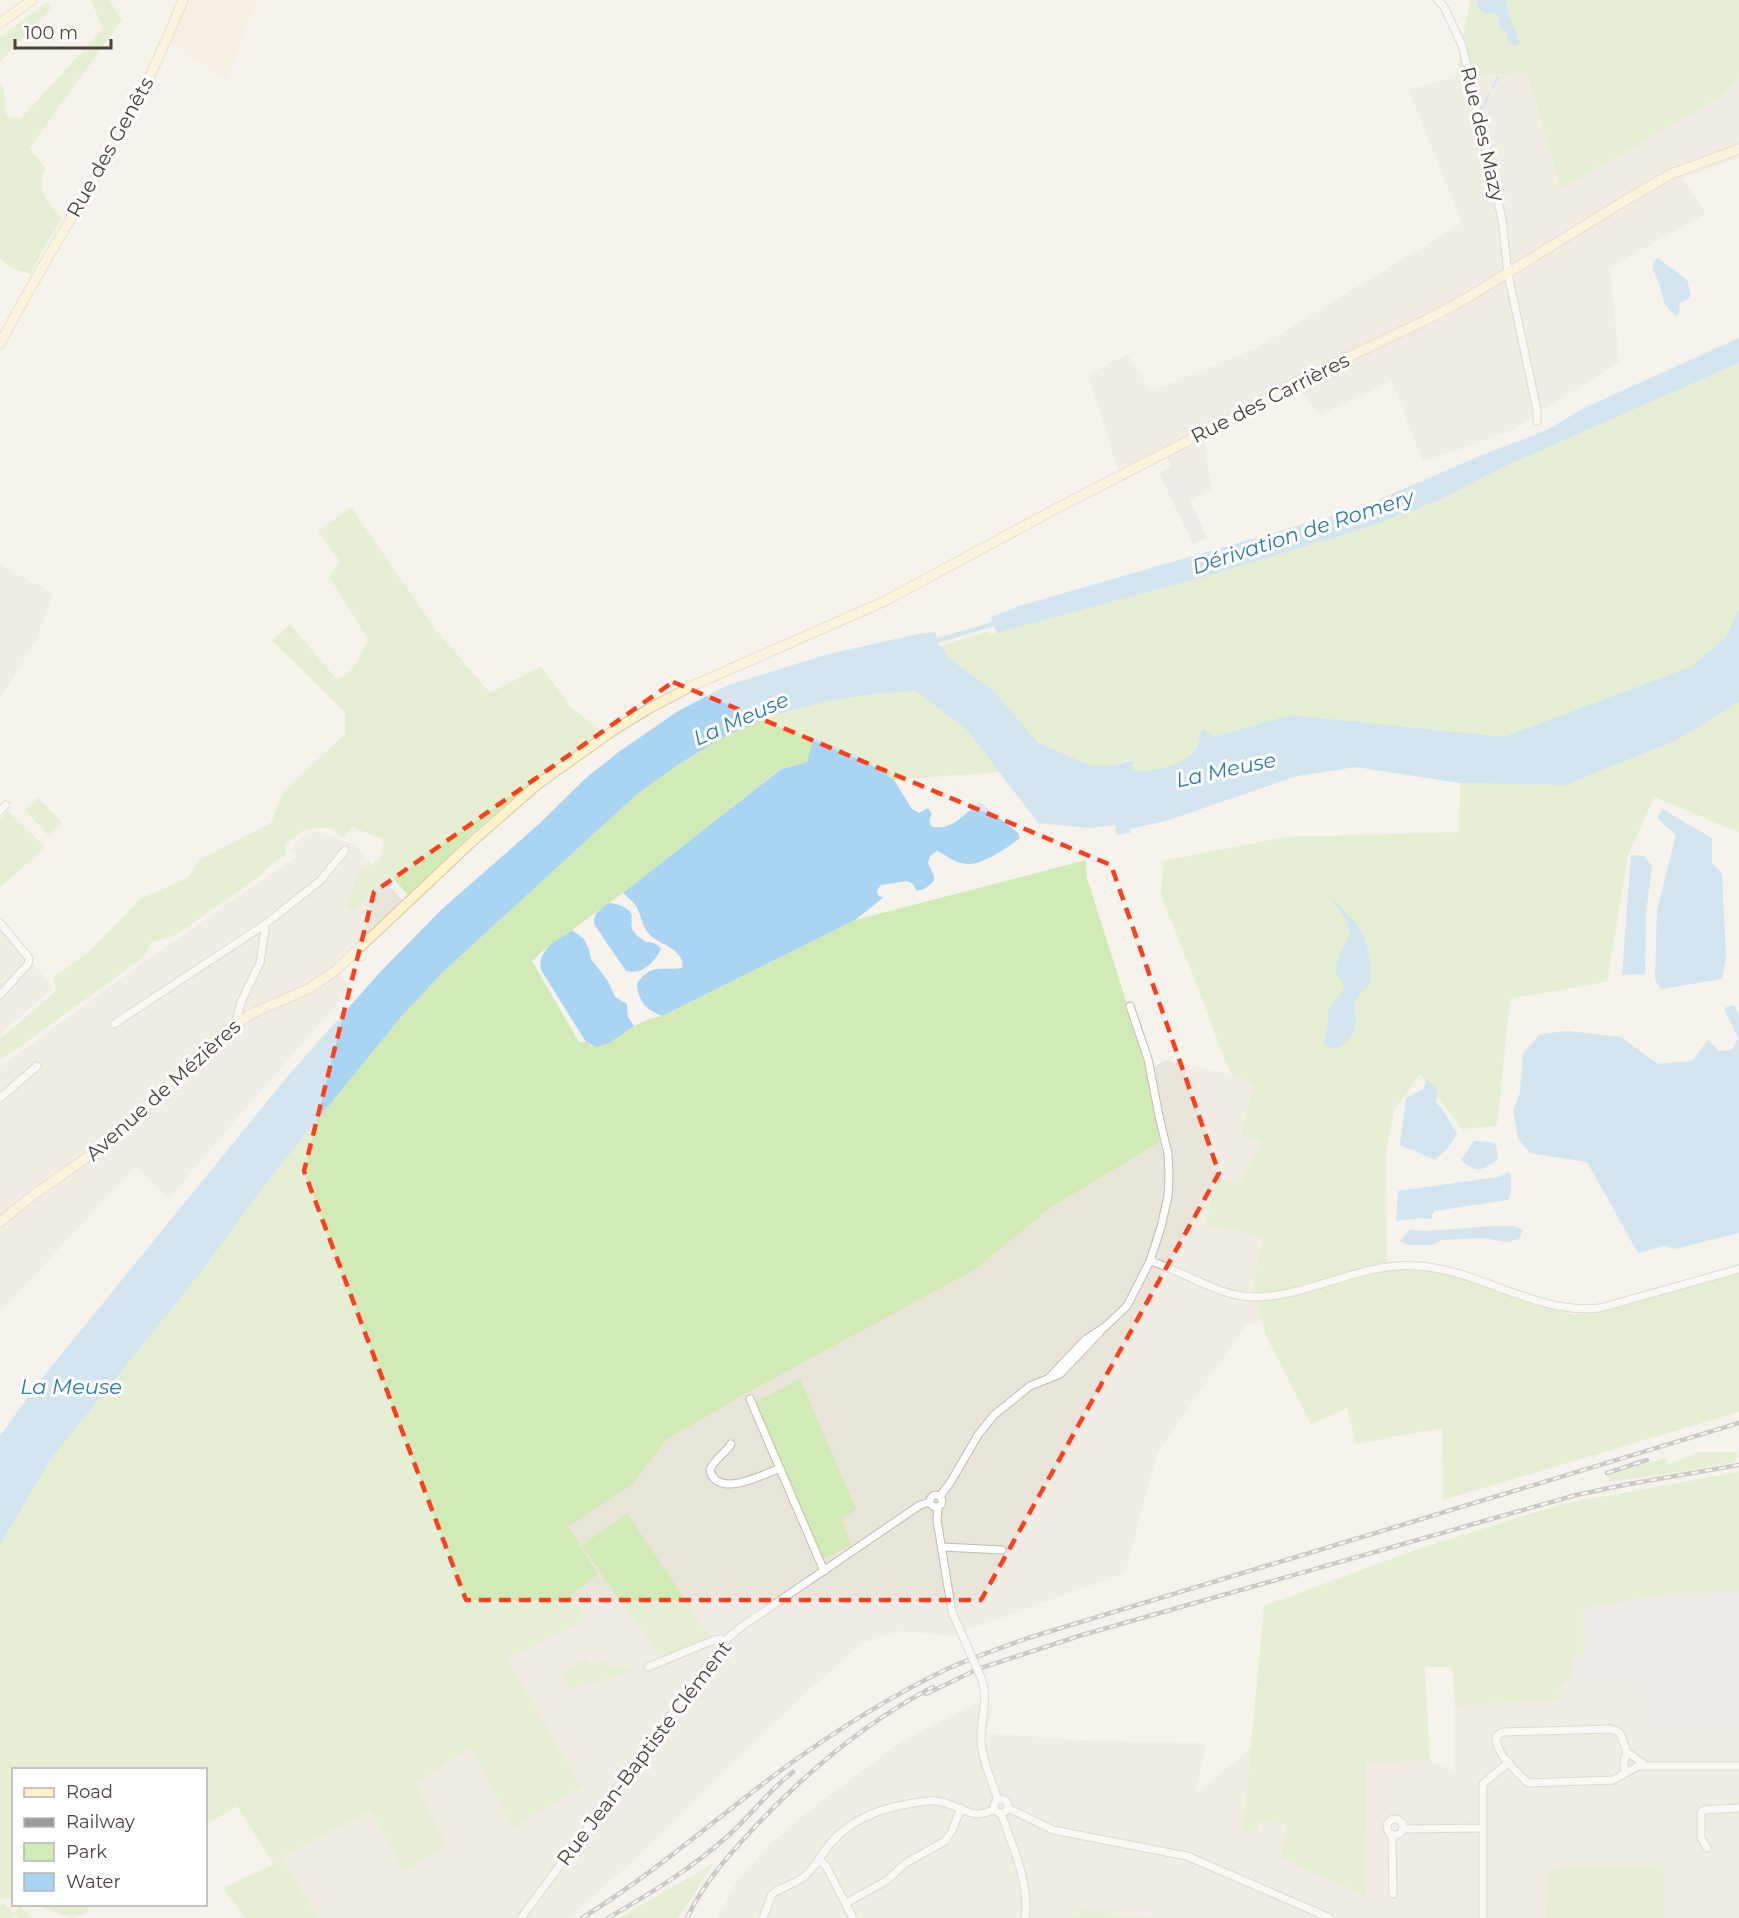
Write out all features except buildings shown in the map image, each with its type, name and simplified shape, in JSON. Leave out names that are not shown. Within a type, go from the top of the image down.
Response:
[{"type":"main road","points":[[0,23],[32,0]]},
{"type":"main road","name":"Rue des Genêts","points":[[0,344],[126,123],[153,70],[183,0]]},
{"type":"main road","name":"Rue des Carrières","points":[[412,898],[538,784],[611,732],[650,708],[692,686],[885,602],[1300,380],[1426,320],[1508,274],[1671,174],[1739,149]]},
{"type":"main road","name":"Avenue de Mézières","points":[[0,1222],[32,1196],[106,1144],[224,1032],[237,1022],[310,988],[335,971],[412,898]]},
{"type":"street","name":"Rue des Mazy","points":[[1438,0],[1444,7],[1462,45],[1469,74],[1502,219],[1508,274],[1524,342],[1537,420]]},
{"type":"street","points":[[0,811],[6,805]]},
{"type":"street","points":[[114,1024],[264,925],[320,881],[345,850]]},
{"type":"street","points":[[0,923],[29,958],[28,964],[0,995]]},
{"type":"street","points":[[237,1022],[241,1002],[260,963],[264,925]]},
{"type":"street","points":[[940,1496],[978,1435],[994,1415],[1030,1386],[1048,1379],[1084,1340],[1106,1326],[1127,1306],[1150,1261],[1161,1227],[1167,1196],[1168,1154],[1148,1059],[1130,1006]]},
{"type":"street","points":[[0,1098],[38,1066]]},
{"type":"street","points":[[1150,1261],[1215,1288],[1243,1296],[1258,1297],[1284,1293],[1398,1264],[1422,1266],[1448,1271],[1558,1307],[1581,1310],[1600,1308],[1739,1269]]},
{"type":"street","points":[[750,1399],[824,1571]]},
{"type":"street","points":[[731,1444],[712,1465],[711,1470],[715,1479],[725,1485],[735,1484],[780,1468]]},
{"type":"street","points":[[938,1507],[932,1506],[930,1502],[934,1495],[940,1496]]},
{"type":"street","points":[[940,1496],[942,1503],[938,1507],[938,1520],[954,1618],[985,1687],[981,1742],[998,1800]]},
{"type":"street","name":"Rue Jean-Baptiste Clément","points":[[521,1918],[725,1642],[741,1627],[920,1505],[930,1502]]},
{"type":"street","points":[[942,1547],[1002,1550]]},
{"type":"street","points":[[648,1667],[714,1640],[720,1639],[725,1642]]},
{"type":"street","points":[[1645,1766],[1628,1752],[1620,1733],[1611,1729],[1502,1732],[1498,1734],[1495,1741],[1509,1762],[1528,1783],[1613,1780],[1638,1766],[1645,1766],[1739,1766]]},
{"type":"street","points":[[1625,1773],[1624,1762],[1628,1752]]},
{"type":"street","points":[[1483,1918],[1483,1784],[1509,1762]]},
{"type":"street","points":[[763,1918],[772,1894],[804,1877],[845,1829],[858,1820],[882,1810],[933,1800],[979,1814],[1008,1808],[1053,1830],[1187,1856],[1330,1918]]},
{"type":"street","points":[[998,1800],[1005,1800],[1008,1808]]},
{"type":"street","points":[[998,1800],[994,1805],[1025,1890],[1027,1904],[1025,1918]]},
{"type":"street","points":[[846,1904],[886,1881],[906,1863],[945,1841],[952,1831],[961,1808]]},
{"type":"street","points":[[1707,1848],[1701,1838],[1701,1812],[1739,1808]]},
{"type":"street","points":[[1394,1894],[1392,1835],[1387,1830],[1387,1825],[1390,1820],[1395,1819],[1400,1821],[1403,1829]]},
{"type":"street","points":[[1403,1829],[1483,1828]]},
{"type":"street","points":[[1392,1835],[1400,1834],[1403,1829]]},
{"type":"street","points":[[819,1858],[827,1868],[853,1918]]},
{"type":"highlighted area","points":[[673,682],[1111,865],[1219,1173],[981,1600],[466,1600],[304,1171],[374,892]]},
{"type":"shaded area","points":[[188,0],[256,0],[227,80],[170,42]]},
{"type":"shaded area","points":[[1527,73],[1561,189],[1724,95],[1739,79],[1739,158],[1683,178],[1706,214],[1610,267],[1619,362],[1512,430],[1423,462],[1392,381],[1320,415],[1297,387],[1204,440],[1212,490],[1190,500],[1166,455],[1122,482],[1088,375],[1127,354],[1151,391],[1257,348],[1462,223],[1409,90],[1456,76]]},
{"type":"shaded area","points":[[1173,466],[1207,537],[1193,544],[1159,473]]},
{"type":"shaded area","points":[[0,565],[53,593],[36,640],[0,699]]},
{"type":"shaded area","points":[[318,831],[355,845],[408,907],[339,973],[350,989],[169,1199],[136,1166],[0,1312],[0,1067],[149,958],[296,857],[291,849],[302,837]]},
{"type":"shaded area","points":[[0,922],[53,988],[0,1034]]},
{"type":"shaded area","points":[[1166,1060],[1232,1075],[1253,1083],[1241,1135],[1261,1141],[1240,1184],[1205,1223],[1263,1236],[1253,1288],[1262,1321],[1245,1326],[1157,1454],[1125,1573],[951,1636],[898,1631],[861,1644],[800,1698],[631,1863],[568,1918],[319,1918],[281,1857],[371,1809],[405,1871],[445,1846],[416,1784],[471,1746],[580,1787],[508,1659],[570,1595],[597,1574],[567,1527],[633,1484],[666,1440],[740,1397],[976,1269],[1050,1208],[1160,1142],[1148,1070]]},
{"type":"shaded area","points":[[1739,1592],[1739,1733],[1647,1731],[1648,1688],[1571,1677],[1571,1656],[1583,1655],[1583,1609],[1669,1593]]},
{"type":"shaded area","points":[[1571,1677],[1648,1688],[1648,1731],[1739,1733],[1739,1918],[718,1918],[735,1884],[769,1845],[811,1809],[901,1742],[976,1703],[993,1705],[987,1733],[1078,1740],[1206,1743],[1195,1795],[1251,1748],[1244,1831],[1259,1821],[1287,1825],[1365,1894],[1366,1762],[1430,1761],[1455,1771],[1455,1706],[1558,1700],[1560,1687]]},
{"type":"green space","points":[[91,0],[109,0],[122,20],[29,149],[46,168],[41,183],[42,189],[62,219],[31,274],[11,268],[0,258],[0,83],[4,89],[6,117],[21,118],[103,29]]},
{"type":"green space","points":[[1470,0],[1739,0],[1739,79],[1724,95],[1561,189],[1527,73],[1456,76]]},
{"type":"green space","points":[[48,1],[51,8],[0,62],[0,37]]},
{"type":"green space","points":[[1739,363],[1739,627],[1691,667],[1504,738],[1290,715],[1214,737],[1200,732],[1199,745],[1193,752],[1178,762],[1159,769],[1133,771],[1133,760],[1111,766],[1092,766],[1038,743],[992,689],[948,658],[942,646],[988,631],[990,634],[997,633],[1207,576],[1366,528],[1442,499],[1501,468]]},
{"type":"green space","points":[[351,507],[436,630],[490,693],[541,666],[572,708],[602,732],[553,765],[479,827],[408,895],[392,877],[354,910],[347,907],[358,873],[380,859],[384,840],[352,827],[343,838],[329,827],[305,830],[285,844],[286,855],[275,861],[259,877],[176,935],[152,942],[143,958],[0,1061],[0,1039],[56,991],[53,977],[89,952],[141,898],[188,878],[199,860],[271,823],[283,792],[345,734],[345,712],[272,641],[290,624],[337,680],[353,669],[368,640],[329,576],[340,561],[318,531]]},
{"type":"green space","points":[[916,691],[968,731],[999,772],[894,780],[858,756],[807,762],[780,769],[623,893],[545,949],[532,961],[579,1042],[586,1042],[591,1046],[649,1019],[662,1016],[855,920],[1086,860],[1087,878],[1148,1070],[1160,1142],[1050,1208],[976,1269],[740,1397],[666,1440],[633,1484],[568,1527],[598,1574],[571,1595],[585,1620],[508,1659],[581,1787],[513,1828],[470,1747],[416,1784],[446,1846],[404,1871],[371,1810],[281,1857],[319,1918],[245,1918],[223,1888],[274,1864],[237,1806],[207,1824],[207,1768],[12,1768],[12,1898],[0,1899],[0,1545],[50,1460],[202,1271],[269,1179],[401,1017],[443,972],[636,795],[676,766],[723,737],[771,716],[827,701]]},
{"type":"green space","points":[[1739,702],[1739,832],[1654,797],[1628,856],[1607,982],[1510,999],[1497,1126],[1462,1129],[1420,1074],[1394,1110],[1386,1153],[1387,1267],[1424,1267],[1573,1315],[1614,1309],[1739,1273],[1739,1412],[1443,1500],[1442,1428],[1356,1444],[1347,1408],[1311,1424],[1267,1338],[1253,1288],[1263,1236],[1205,1224],[1217,1180],[1240,1184],[1261,1141],[1241,1135],[1253,1084],[1232,1075],[1221,1051],[1161,895],[1163,861],[1284,837],[1459,832],[1460,783],[1565,785],[1677,740]]},
{"type":"green space","points":[[38,797],[62,823],[49,836],[25,810]]},
{"type":"green space","points":[[8,811],[45,847],[0,888],[0,819]]},
{"type":"green space","points":[[800,1379],[856,1509],[842,1520],[851,1545],[823,1559],[756,1402]]},
{"type":"green space","points":[[1700,1452],[1738,1452],[1735,1462],[1609,1482],[1609,1475],[1665,1458],[1669,1464]]},
{"type":"green space","points":[[1739,1472],[1739,1592],[1669,1593],[1583,1609],[1583,1655],[1571,1656],[1571,1677],[1560,1687],[1558,1700],[1455,1706],[1452,1667],[1425,1667],[1430,1761],[1366,1762],[1365,1895],[1281,1858],[1287,1825],[1260,1821],[1257,1832],[1243,1831],[1264,1606],[1412,1551],[1562,1504]]},
{"type":"green space","points":[[627,1513],[711,1638],[663,1662],[582,1546]]},
{"type":"green space","points":[[587,1659],[590,1665],[606,1660],[608,1668],[615,1665],[618,1669],[628,1667],[631,1671],[570,1690],[562,1672]]},
{"type":"green space","points":[[714,1863],[678,1918],[619,1918]]},
{"type":"green space","points":[[1664,1865],[1665,1918],[1546,1918],[1549,1869]]},
{"type":"green space","points":[[3,1903],[13,1912],[20,1906],[33,1918],[18,1918],[14,1915],[11,1918],[0,1918],[0,1906]]},
{"type":"green space","points":[[37,1906],[90,1906],[86,1913],[72,1918]]},
{"type":"green space","points":[[1082,1910],[1155,1918],[1070,1918]]},
{"type":"water","points":[[1477,0],[1507,0],[1508,14],[1519,45],[1512,45],[1508,42],[1506,34],[1500,27],[1497,13],[1485,14],[1477,5]]},
{"type":"water","points":[[1658,258],[1687,280],[1691,295],[1689,299],[1680,303],[1679,313],[1676,316],[1665,304],[1652,267]]},
{"type":"water","points":[[1739,338],[1739,363],[1501,468],[1442,499],[1366,528],[1207,576],[997,633],[994,626],[938,643],[948,658],[992,689],[1038,743],[1092,766],[1111,766],[1133,760],[1133,771],[1159,769],[1187,758],[1198,746],[1200,732],[1204,729],[1214,737],[1290,715],[1504,737],[1691,667],[1726,637],[1739,609],[1739,702],[1677,740],[1565,785],[1460,783],[1356,767],[1297,776],[1169,820],[1130,829],[1130,833],[1117,835],[1115,825],[1090,828],[1038,823],[968,731],[916,691],[827,701],[771,716],[723,737],[676,766],[636,795],[443,972],[401,1017],[269,1179],[202,1271],[50,1460],[0,1545],[0,1436],[38,1383],[287,1077],[382,970],[441,910],[539,824],[587,777],[620,751],[678,711],[728,685],[829,654],[918,634],[935,632],[937,638],[986,624],[992,621],[991,617],[1019,606],[1371,503],[1482,455],[1547,430],[1584,408]]},
{"type":"water","points":[[814,738],[858,756],[894,780],[912,809],[919,813],[928,808],[932,814],[929,820],[931,826],[944,827],[951,824],[979,802],[1018,833],[1020,838],[995,855],[974,864],[959,863],[937,851],[930,856],[928,863],[934,881],[923,889],[916,890],[913,884],[907,881],[881,885],[877,890],[878,895],[883,898],[855,920],[662,1016],[651,1011],[641,1000],[637,984],[652,970],[682,968],[682,962],[677,953],[648,933],[636,906],[623,893],[781,769],[807,762]]},
{"type":"water","points":[[1662,809],[1712,838],[1712,863],[1722,874],[1726,957],[1722,979],[1661,989],[1655,980],[1657,910],[1676,835],[1657,818]]},
{"type":"water","points":[[1631,855],[1644,856],[1652,866],[1646,913],[1645,974],[1622,975]]},
{"type":"water","points":[[1331,896],[1363,933],[1371,972],[1370,982],[1356,1001],[1356,1024],[1351,1036],[1343,1044],[1331,1049],[1324,1044],[1328,1010],[1344,989],[1343,982],[1335,974],[1349,930],[1346,920]]},
{"type":"water","points":[[609,903],[627,909],[632,915],[631,926],[634,933],[646,942],[658,945],[661,949],[647,967],[632,972],[626,971],[594,924],[596,914]]},
{"type":"water","points":[[572,930],[584,939],[591,959],[608,981],[615,997],[627,1004],[628,1017],[634,1026],[609,1043],[597,1047],[586,1042],[541,970],[542,956],[545,951]]},
{"type":"water","points":[[1734,1005],[1739,1015],[1739,1233],[1675,1249],[1664,1246],[1638,1253],[1587,1162],[1530,1153],[1518,1139],[1513,1110],[1520,1093],[1523,1054],[1540,1034],[1568,1031],[1621,1037],[1658,1064],[1692,1061],[1708,1040],[1719,1051],[1732,1050],[1738,1038],[1724,1008]]},
{"type":"water","points":[[1427,1080],[1438,1089],[1436,1102],[1457,1134],[1448,1148],[1435,1160],[1400,1145],[1406,1098],[1423,1089]]},
{"type":"water","points":[[1474,1141],[1492,1142],[1496,1145],[1498,1159],[1479,1169],[1466,1164],[1461,1160]]},
{"type":"water","points":[[1508,1172],[1511,1175],[1511,1192],[1508,1200],[1434,1211],[1431,1219],[1396,1221],[1398,1191],[1498,1177]]},
{"type":"water","points":[[1515,1226],[1523,1230],[1519,1239],[1507,1242],[1482,1238],[1441,1240],[1433,1245],[1408,1245],[1400,1241],[1410,1230],[1427,1231]]},
{"type":"waterway","points":[[1493,87],[1498,77]]},
{"type":"waterway","points":[[1483,108],[1489,93]]},
{"type":"railway","points":[[582,1918],[633,1884],[820,1743],[882,1704],[957,1665],[1028,1638],[1739,1423]]},
{"type":"railway","points":[[1607,1473],[1647,1460]]},
{"type":"railway","points":[[926,1694],[978,1669],[1082,1635],[1576,1495],[1739,1465]]},
{"type":"railway","points":[[687,1918],[700,1894],[725,1860],[793,1788],[859,1733],[933,1687]]},
{"type":"railway","points":[[608,1918],[702,1858],[793,1772]]},
{"type":"water label","name":"Dérivation de Romery","points":[[1303,532]]},
{"type":"water label","name":"La Meuse","points":[[741,719]]},
{"type":"water label","name":"La Meuse","points":[[1226,770]]},
{"type":"water label","name":"La Meuse","points":[[71,1387]]}]
